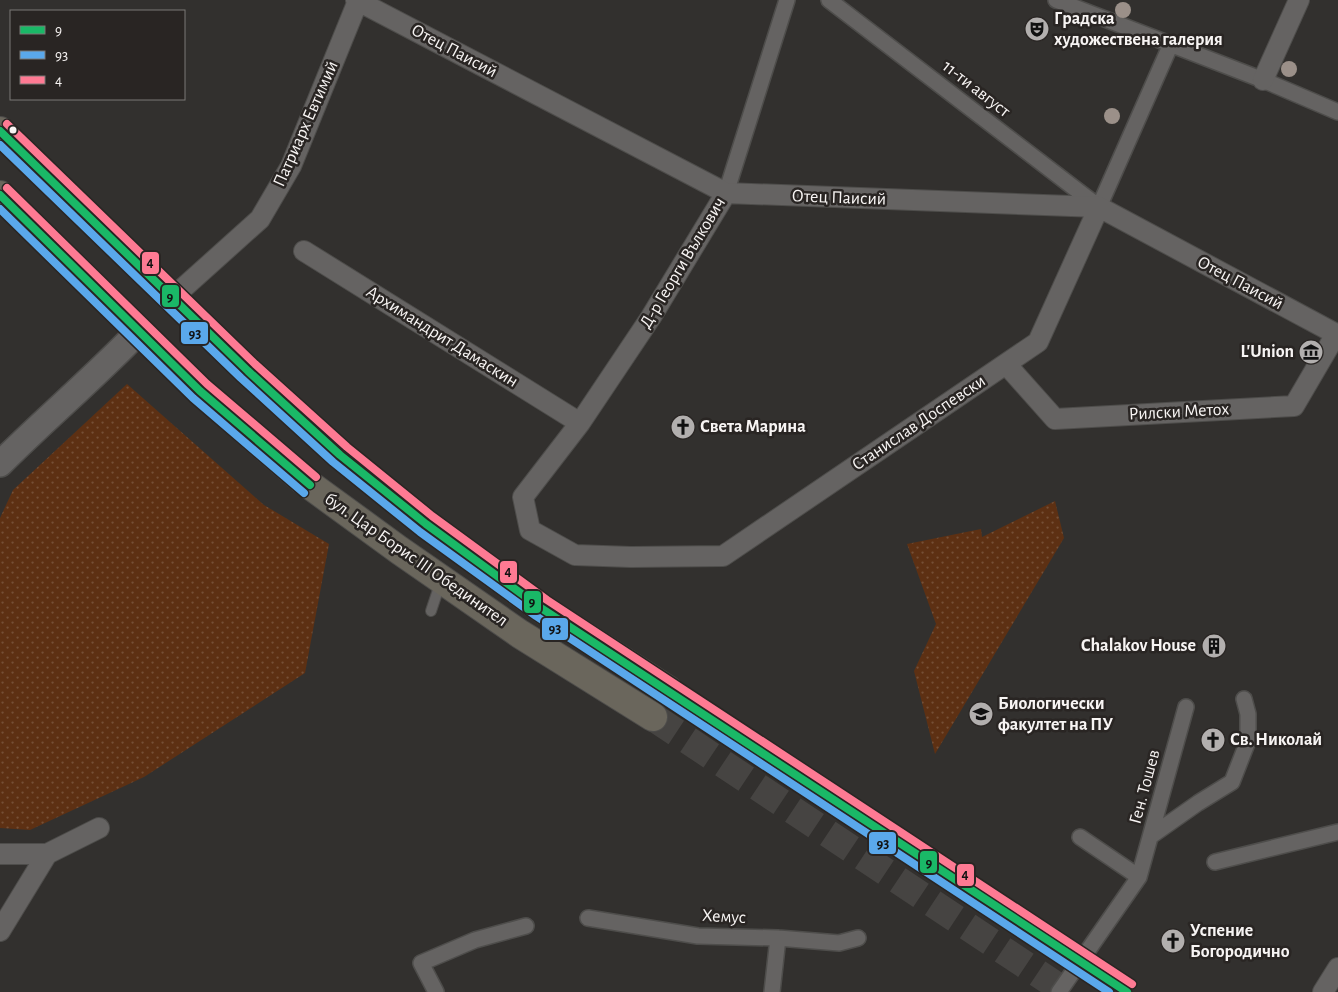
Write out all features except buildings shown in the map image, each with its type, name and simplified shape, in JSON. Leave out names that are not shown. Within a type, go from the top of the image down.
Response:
[{"type":"main road","name":"бул. Цар Борис III Обединител","points":[[0,131],[248,371],[340,455],[426,524],[541,608],[668,690]]},
{"type":"main road","name":"бул. Цар Борис III Обединител","points":[[0,195],[200,391],[303,480],[520,634],[653,717]]},
{"type":"street","name":"Отец Паисий","points":[[357,0],[726,193],[1099,207],[1337,335]]},
{"type":"street","name":"Патриарх Евтимий","points":[[172,298],[260,219],[291,166],[357,0]]},
{"type":"street","name":"Д-р Георги Вълкович","points":[[523,496],[580,423],[651,318],[726,193],[787,0]]},
{"type":"street","name":"11-ти август","points":[[829,0],[1099,207]]},
{"type":"street","points":[[1056,0],[1263,80],[1338,112]]},
{"type":"street","points":[[1263,80],[1299,0]]},
{"type":"street","name":"Станислав Доспевски","points":[[523,496],[530,530],[575,554],[631,557],[723,556],[1038,342],[1171,44]]},
{"type":"street","name":"Архимандрит Дамаскин","points":[[304,251],[580,423]]},
{"type":"street","points":[[0,464],[139,331]]},
{"type":"street","name":"Рилски Метох","points":[[1006,364],[1055,419],[1294,406],[1337,335]]},
{"type":"street","points":[[1151,836],[1232,782],[1248,741],[1248,714],[1244,699]]},
{"type":"street","name":"Ген. Тошев","points":[[1059,992],[1138,877],[1186,707]]},
{"type":"street","points":[[0,854],[47,854],[99,828]]},
{"type":"street","points":[[1215,862],[1338,832]]},
{"type":"street","points":[[1080,837],[1138,877]]},
{"type":"street","points":[[0,931],[47,854]]},
{"type":"street","name":"Хемус","points":[[588,918],[698,936],[778,938],[838,943],[858,938]]},
{"type":"street","points":[[436,992],[421,963],[475,940],[526,926]]},
{"type":"street","points":[[772,992],[778,938]]},
{"type":"street","points":[[1323,992],[1338,968]]},
{"type":"lane","points":[[431,610],[442,580]]},
{"type":"shaded area","points":[[127,384],[264,505],[329,544],[305,673],[144,777],[30,830],[0,828],[0,518],[13,490]]},
{"type":"shaded area","points":[[1055,501],[1064,538],[935,754],[914,671],[936,624],[907,544],[981,529],[982,537]]},
{"type":"tunnel","points":[[668,690],[1127,992]]},
{"type":"tunnel","points":[[653,717],[1066,992]]},
{"type":"transit line","name":"4","points":[[7,124],[255,364],[347,447],[432,516],[547,600],[1132,984]]},
{"type":"transit line","name":"9","points":[[0,131],[248,371],[340,455],[426,524],[541,608],[1127,992]]},
{"type":"transit line","name":"93","points":[[0,145],[241,378],[333,462],[420,532],[536,616],[1109,992]]},
{"type":"transit line","name":"4","points":[[7,188],[207,384],[316,477]]},
{"type":"transit line","name":"9","points":[[0,195],[200,391],[310,485]]},
{"type":"transit line","name":"93","points":[[0,209],[193,398],[304,493]]},
{"type":"place","name":"Градска художествена галерия","points":[[1037,29]]},
{"type":"place","name":"L'Union","points":[[1311,352]]},
{"type":"place","name":"Света Марина","points":[[683,427]]},
{"type":"place","name":"Chalakov House","points":[[1214,646]]},
{"type":"place","name":"Биологически факултет на ПУ","points":[[981,714]]},
{"type":"place","name":"Св. Николай","points":[[1213,740]]},
{"type":"place","name":"Успение Богородично","points":[[1173,941]]}]
